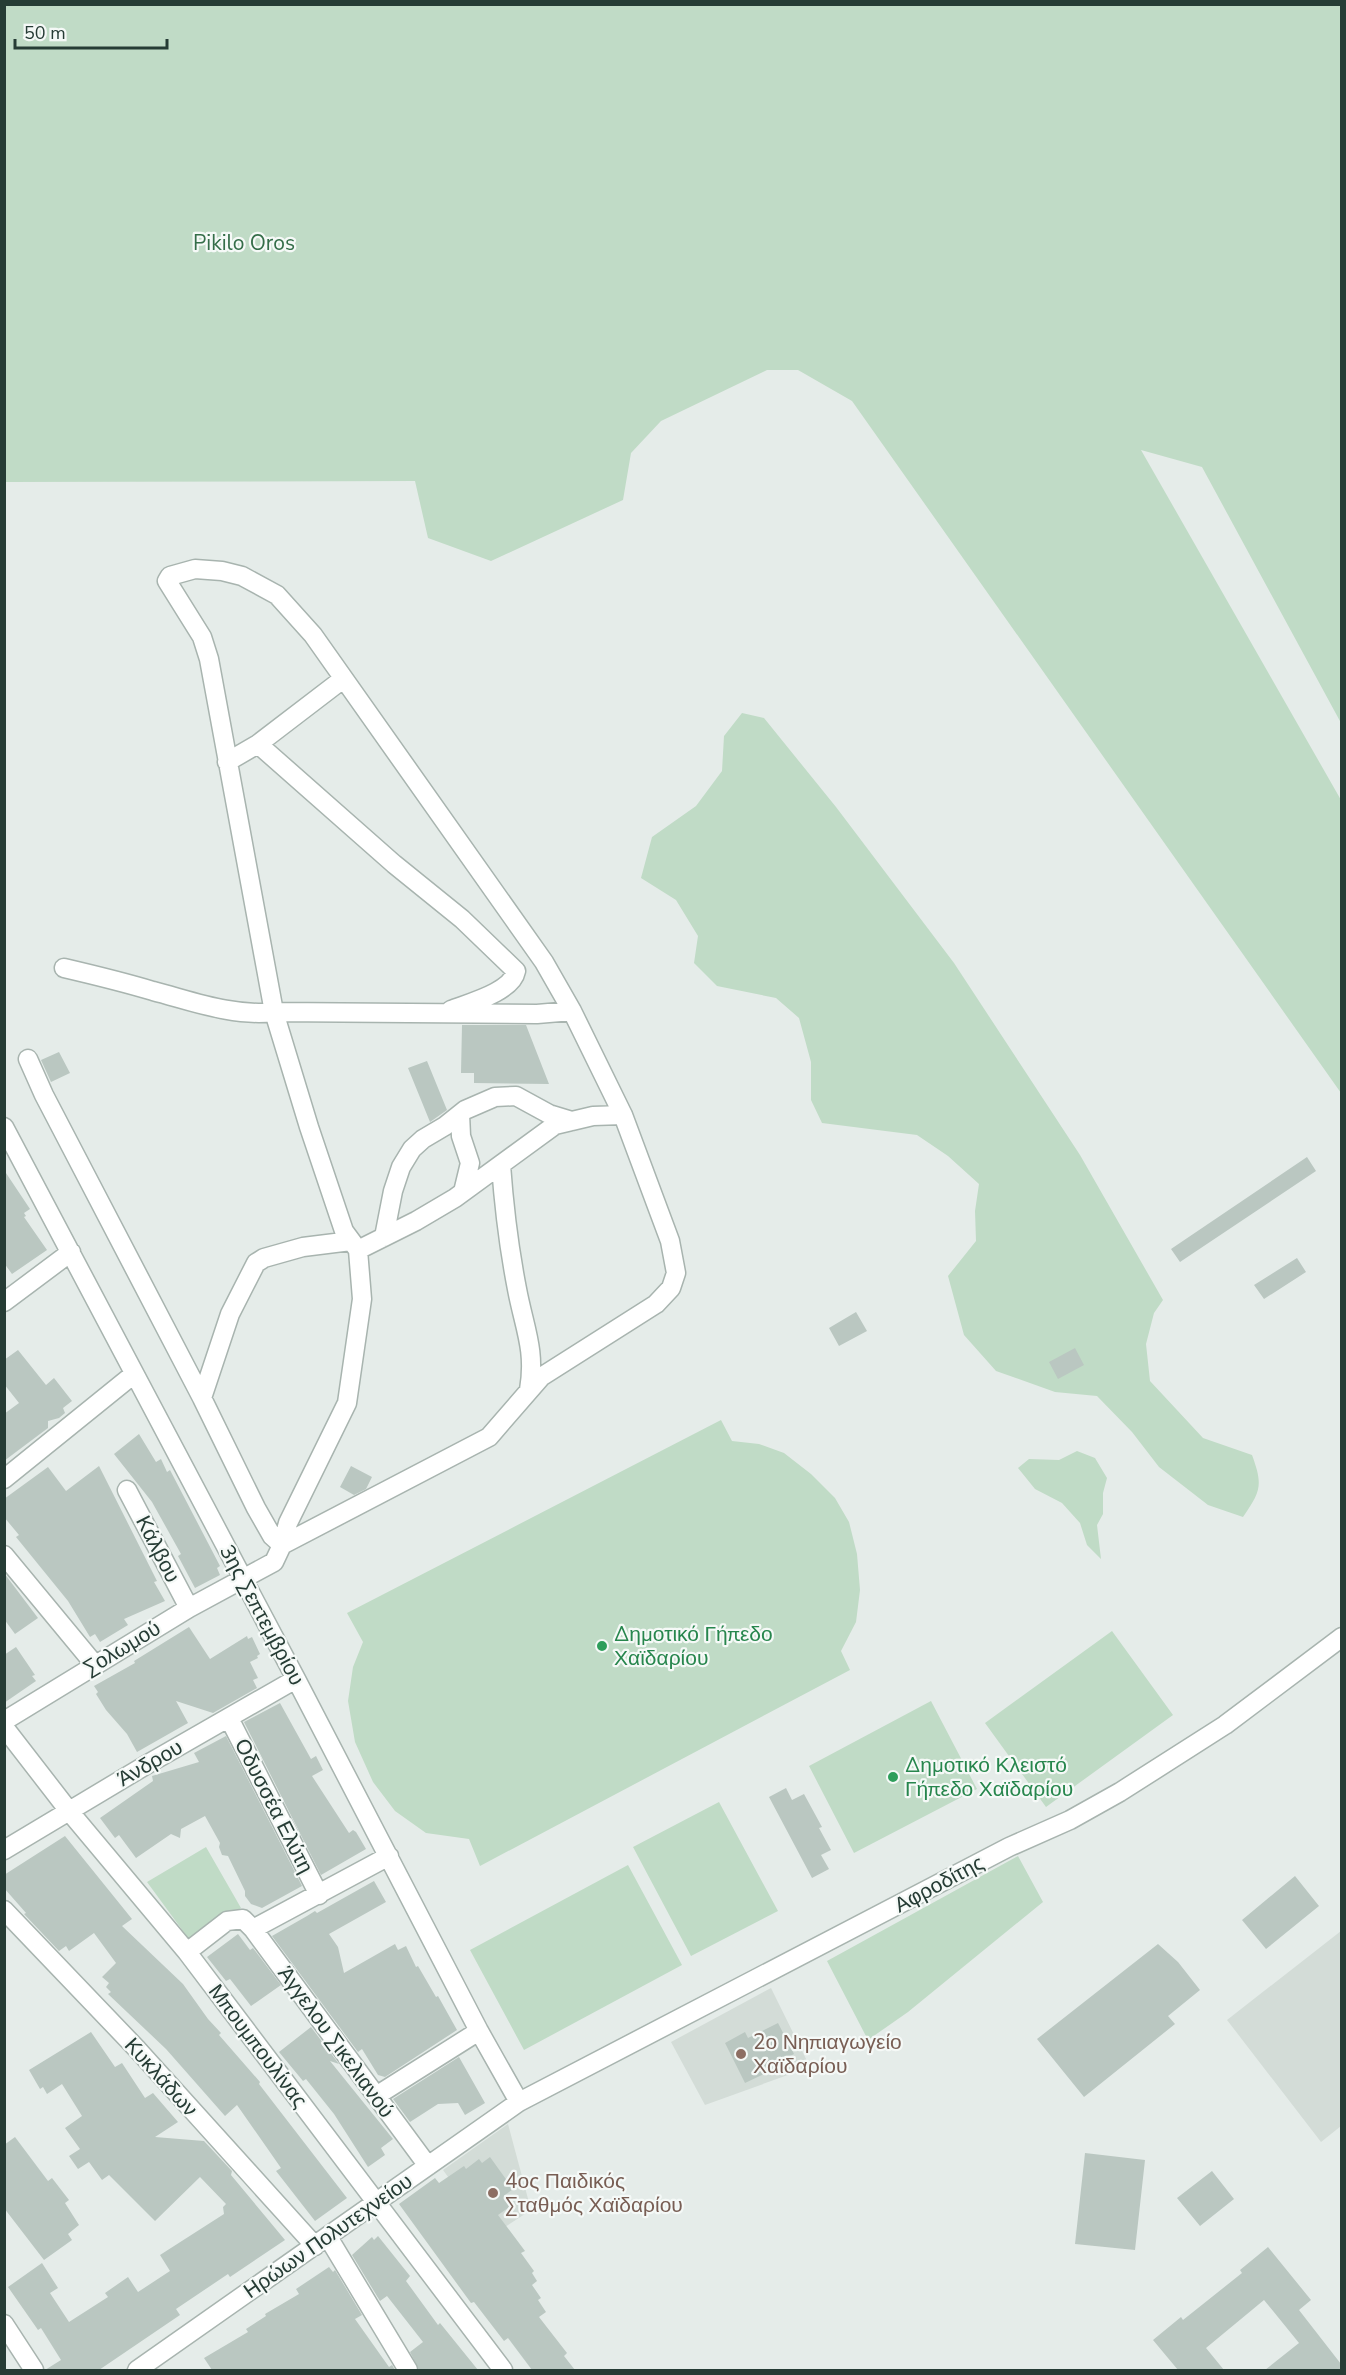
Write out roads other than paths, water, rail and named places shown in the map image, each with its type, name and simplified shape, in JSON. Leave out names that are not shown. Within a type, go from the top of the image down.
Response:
[{"type":"street","points":[[195,569],[242,576],[277,595],[313,635],[522,927],[572,1011],[623,1115],[670,1241],[676,1273],[671,1288],[656,1304],[541,1377],[489,1437],[282,1545],[288,1523],[347,1403],[362,1299],[355,1245],[344,1231],[274,1012],[209,659],[202,637],[167,581],[170,576],[195,569]]},
{"type":"street","points":[[227,762],[258,744],[343,679]]},
{"type":"street","points":[[258,744],[394,864],[462,919],[516,971],[515,976],[504,988],[441,1014]]},
{"type":"street","points":[[64,968],[214,1007],[256,1014],[274,1012],[537,1014],[572,1011]]},
{"type":"street","points":[[28,1059],[44,1095],[202,1398],[256,1508],[272,1536],[282,1545]]},
{"type":"street","points":[[384,1237],[401,1167],[412,1149],[460,1114],[495,1097],[516,1096],[549,1114],[572,1121]]},
{"type":"street","points":[[460,1114],[461,1136],[470,1163],[464,1192]]},
{"type":"street","points":[[202,1398],[230,1314],[256,1263],[264,1258],[303,1246],[355,1245],[384,1237],[464,1192],[555,1125],[593,1116],[623,1115]]},
{"type":"street","name":"3ης Σεπτεμβρίου","points":[[7,1137],[71,1252],[479,2031],[519,2102]]},
{"type":"street","points":[[501,1165],[509,1245],[517,1294],[532,1351],[533,1369],[530,1390]]},
{"type":"street","points":[[4,1302],[71,1252]]},
{"type":"street","points":[[4,1479],[134,1374]]},
{"type":"street","name":"Κάλβου","points":[[128,1490],[189,1608]]},
{"type":"street","name":"Σολωμού","points":[[4,1721],[189,1608],[274,1562],[282,1545]]},
{"type":"street","points":[[4,1555],[94,1665]]},
{"type":"street","name":"Αφροδίτης","points":[[519,2102],[1009,1847],[1070,1820],[1120,1792],[1225,1725],[1341,1637]]},
{"type":"street","name":"Άνδρου","points":[[4,1850],[296,1679]]},
{"type":"street","name":"Οδυσσέα Ελύτη","points":[[229,1718],[319,1895]]},
{"type":"street","name":"Μπουμπουλίνας","points":[[4,1727],[69,1812],[186,1952],[503,2370]]},
{"type":"street","points":[[186,1952],[227,1921],[248,1924],[319,1895],[389,1856]]},
{"type":"street","name":"Κυκλάδων","points":[[4,1910],[321,2241],[408,2370]]},
{"type":"street","name":"Άγγελου Σικελιανού","points":[[248,1924],[428,2166]]},
{"type":"street","points":[[376,2096],[479,2031]]},
{"type":"street","name":"Ηρώων Πολυτεχνείου","points":[[137,2370],[519,2102]]},
{"type":"street","points":[[4,2324],[34,2370]]},
{"type":"place","name":"Δημοτικό Γήπεδο Χαϊδαρίου","points":[[602,1646]]},
{"type":"place","name":"Δημοτικό Κλειστό Γήπεδο Χαϊδαρίου","points":[[893,1777]]},
{"type":"place","name":"2ο Νηπιαγωγείο Χαϊδαρίου","points":[[741,2054]]},
{"type":"place","name":"4ος Παιδικός Σταθμός Χαϊδαρίου","points":[[493,2193]]},
{"type":"park label","name":"Pikilo Oros","points":[[244,243]]}]
